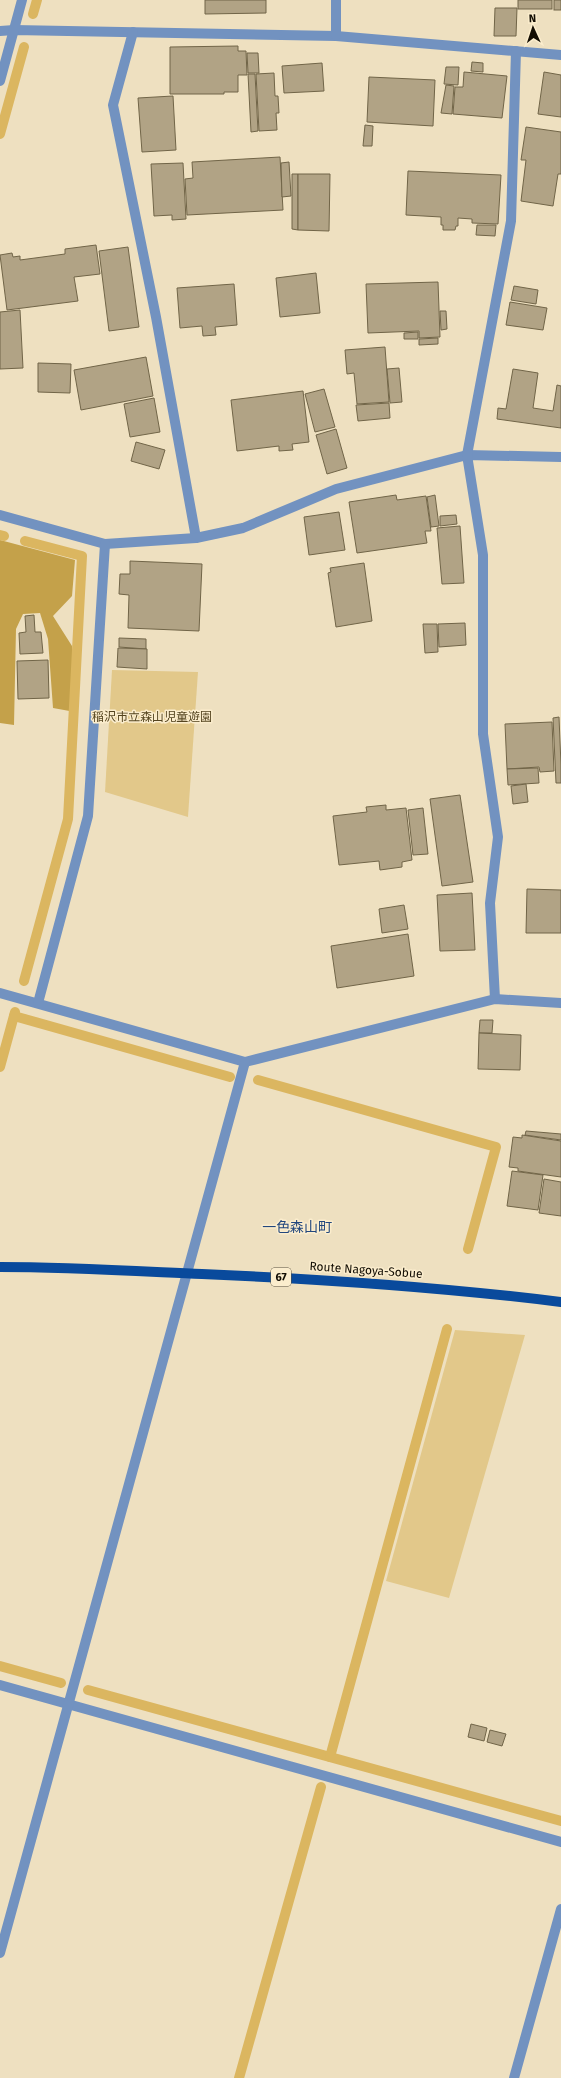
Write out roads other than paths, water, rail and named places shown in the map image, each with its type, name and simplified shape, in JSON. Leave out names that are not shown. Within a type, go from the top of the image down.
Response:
[{"type":"main road","name":"Route Nagoya-Sobue","points":[[0,1267],[47,1267],[314,1279],[494,1294],[561,1302]]},
{"type":"street","points":[[0,81],[22,0]]},
{"type":"street","points":[[336,0],[336,36]]},
{"type":"street","points":[[0,31],[14,30],[336,36],[561,55]]},
{"type":"street","points":[[133,32],[113,105],[156,317],[196,538]]},
{"type":"street","points":[[495,998],[490,903],[498,837],[483,734],[483,555],[467,455],[511,221],[516,51]]},
{"type":"street","points":[[0,515],[105,544],[196,538],[243,528],[336,489],[467,455],[561,457]]},
{"type":"street","points":[[38,1003],[88,816],[105,544]]},
{"type":"street","points":[[0,993],[245,1062],[495,998],[561,1003]]},
{"type":"street","points":[[0,1953],[245,1062]]},
{"type":"street","points":[[0,1685],[561,1842]]},
{"type":"street","points":[[514,2078],[561,1909]]},
{"type":"waterway","points":[[33,14],[37,0]]},
{"type":"waterway","points":[[0,134],[24,47]]},
{"type":"waterway","points":[[0,535],[4,536]]},
{"type":"waterway","points":[[24,981],[68,819],[82,556],[25,541]]},
{"type":"waterway","points":[[0,1067],[15,1012]]},
{"type":"waterway","points":[[14,1016],[230,1077]]},
{"type":"waterway","points":[[258,1080],[496,1147],[468,1249]]},
{"type":"waterway","points":[[330,1757],[447,1329]]},
{"type":"waterway","points":[[0,1666],[61,1683]]},
{"type":"waterway","points":[[88,1690],[561,1821]]},
{"type":"waterway","points":[[239,2078],[321,1787]]},
{"type":"district","name":"一色森山町","points":[[297,1227]]},
{"type":"park label","name":"稲沢市立森山児童遊園","points":[[152,717]]}]
